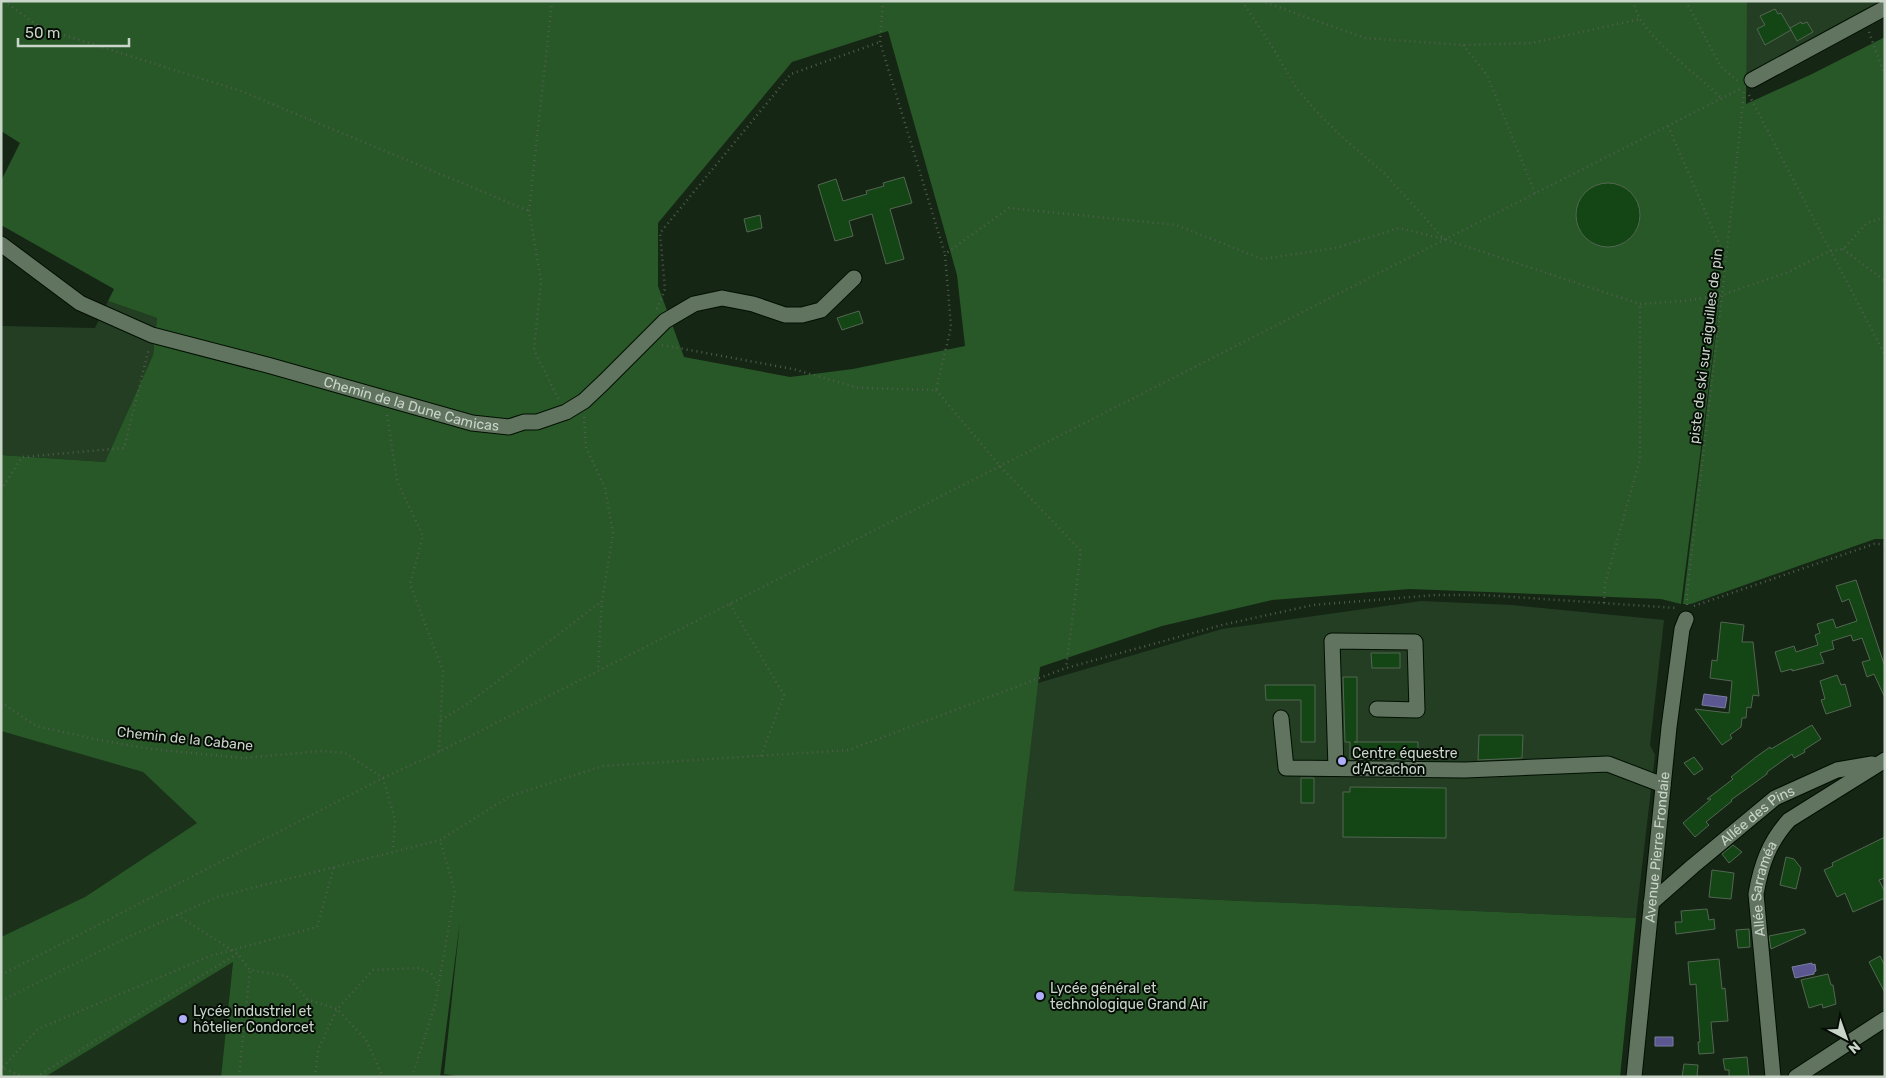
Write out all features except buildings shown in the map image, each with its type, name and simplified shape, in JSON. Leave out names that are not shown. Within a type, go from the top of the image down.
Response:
[{"type":"street","points":[[1748,83],[1885,8]]},
{"type":"street","name":"Chemin de la Dune Camicas","points":[[1,244],[80,303],[152,335],[271,366],[472,423],[509,427],[524,422],[537,422],[566,412],[584,401],[665,321],[694,304],[722,298],[753,304],[786,315],[802,315],[821,310],[854,278]]},
{"type":"street","name":"Avenue Pierre Frondaie","points":[[1634,1077],[1663,784],[1684,612]]},
{"type":"street","points":[[1336,768],[1332,641],[1415,642],[1417,710],[1377,709]]},
{"type":"street","points":[[1281,718],[1286,768],[1465,770],[1608,764],[1663,784]]},
{"type":"street","name":"Allée des Pins","points":[[1651,903],[1775,798],[1837,770],[1882,761]]},
{"type":"street","name":"Allée Sarraméa","points":[[1773,1077],[1756,894],[1760,869],[1774,839],[1789,820],[1882,761]]},
{"type":"street","points":[[1796,1077],[1885,1019]]},
{"type":"path","points":[[4,1],[41,28],[241,91],[529,211]]},
{"type":"path","points":[[552,1],[529,211],[541,280],[534,350],[566,412]]},
{"type":"path","points":[[883,1],[880,42],[945,254],[951,327],[936,390]]},
{"type":"path","points":[[1242,1],[1297,89],[1340,135],[1386,175],[1444,239]]},
{"type":"path","points":[[1261,1],[1365,38],[1463,45],[1532,43],[1640,19]]},
{"type":"path","points":[[1633,1],[1640,19],[1670,53],[1705,81],[1722,98]]},
{"type":"path","points":[[1686,1],[1721,67],[1748,83],[1830,251],[1885,355]]},
{"type":"path","points":[[1864,19],[1885,76]]},
{"type":"path","points":[[655,315],[665,289],[660,233],[791,74],[880,42]]},
{"type":"path","points":[[1463,45],[1487,75],[1535,193]]},
{"type":"path","points":[[1,975],[383,778],[439,752],[1668,126],[1748,83]]},
{"type":"path","name":"piste de ski sur aiguilles de pin","points":[[1684,612],[1748,83]]},
{"type":"path","points":[[1668,126],[1726,258]]},
{"type":"path","points":[[945,254],[1009,208],[1176,225],[1262,259],[1336,248],[1399,228],[1444,239],[1640,304],[1684,301],[1722,295],[1786,273],[1830,251],[1842,249],[1867,223],[1885,217]]},
{"type":"path","points":[[1842,249],[1885,281]]},
{"type":"path","points":[[1604,603],[1605,584],[1640,460],[1640,304]]},
{"type":"path","points":[[1,490],[22,457],[124,448],[152,335]]},
{"type":"path","points":[[645,342],[793,369],[859,388],[936,390],[1000,466],[1082,551],[1066,668]]},
{"type":"path","points":[[384,399],[397,481],[423,536],[410,584],[443,671],[439,752]]},
{"type":"path","points":[[584,401],[586,447],[605,488],[614,533],[602,601],[598,671]]},
{"type":"path","points":[[1,1001],[128,937],[217,897],[440,840],[510,796],[603,766],[848,750],[1066,668],[1222,624],[1313,605],[1436,595],[1484,595],[1604,603],[1684,612],[1874,544],[1885,544]]},
{"type":"path","points":[[441,720],[470,702],[602,601]]},
{"type":"path","points":[[730,604],[784,695],[761,756]]},
{"type":"path","name":"Chemin de la Cabane","points":[[1,702],[36,726],[98,740],[151,749],[243,758],[322,751],[346,753],[383,778]]},
{"type":"path","points":[[383,778],[394,820],[393,851]]},
{"type":"path","points":[[412,1077],[436,1005],[455,890],[440,840]]},
{"type":"path","points":[[24,1077],[2,1068],[38,1029],[210,956],[317,927],[334,867]]},
{"type":"path","points":[[177,915],[238,954],[250,970],[239,1077]]},
{"type":"path","points":[[36,1077],[238,954]]},
{"type":"path","points":[[315,1077],[318,1050],[337,1009],[373,970],[419,968],[431,973],[439,987]]},
{"type":"path","points":[[250,970],[287,976],[307,1000],[337,1009],[366,1040],[383,1077]]},
{"type":"shaded area","points":[[1703,1],[1885,1],[1744,80]]},
{"type":"shaded area","points":[[108,301],[157,318],[153,355],[105,462],[1,455],[1,326],[95,328]]},
{"type":"shaded area","name":"Centre équestre d’Arcachon","points":[[1421,601],[1512,605],[1664,620],[1650,745],[1655,755],[1636,918],[1014,891],[1038,683],[1222,629]]},
{"type":"shaded area","points":[[1704,694],[1727,697],[1725,708],[1702,705]]},
{"type":"shaded area","points":[[1,731],[143,772],[197,823],[85,897],[1,937]]},
{"type":"shaded area","name":"Lycée industriel et hôtelier Condorcet","points":[[233,962],[221,1077],[45,1077]]},
{"type":"shaded area","points":[[1812,963],[1812,965],[1815,964],[1816,971],[1814,974],[1795,978],[1792,967]]},
{"type":"shaded area","points":[[1655,1037],[1673,1037],[1673,1046],[1655,1046]]},
{"type":"green space","points":[[1,1],[1747,1],[1746,104],[1812,74],[1885,37],[1885,539],[1875,539],[1691,604],[1683,604],[1724,268],[1681,604],[1661,599],[1410,589],[1272,600],[1162,626],[1040,667],[1014,891],[1636,918],[1620,1077],[463,1077],[444,1074],[460,921],[440,1077],[221,1077],[233,962],[45,1077],[1,1077],[1,937],[85,897],[197,823],[143,772],[1,731],[1,455],[105,462],[153,355],[157,318],[108,301],[114,289],[1,225],[1,181],[20,143],[1,131]],"holes":[[[888,31],[957,275],[965,346],[853,369],[790,377],[684,357],[658,286],[658,223],[792,62]]]},
{"type":"place","name":"Centre équestre d’Arcachon","points":[[1342,761]]},
{"type":"place","name":"Lycée général et technologique Grand Air","points":[[1040,996]]},
{"type":"place","name":"Lycée industriel et hôtelier Condorcet","points":[[183,1019]]}]
